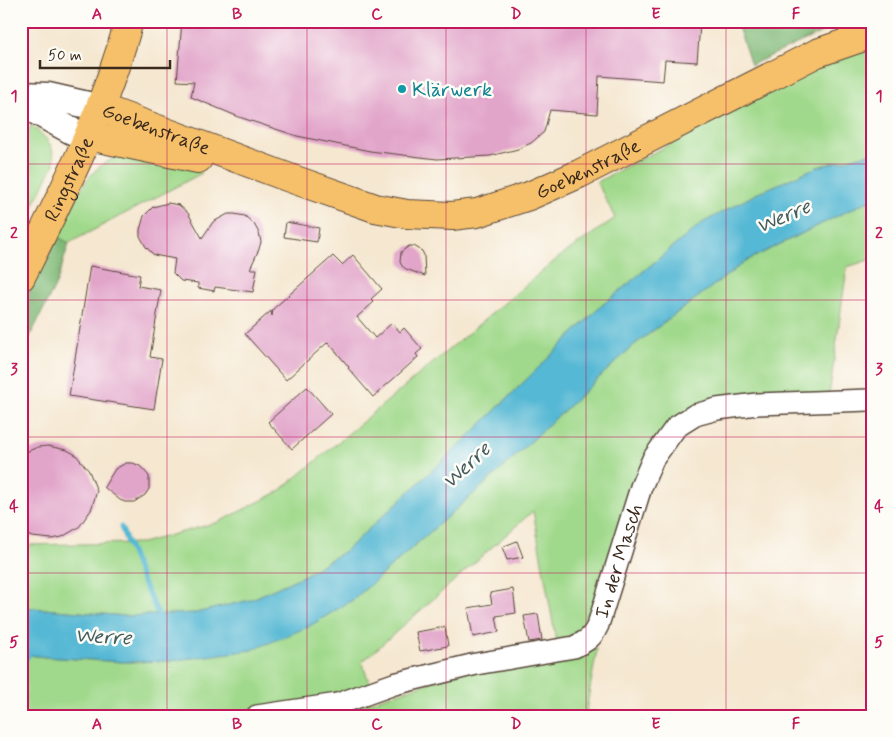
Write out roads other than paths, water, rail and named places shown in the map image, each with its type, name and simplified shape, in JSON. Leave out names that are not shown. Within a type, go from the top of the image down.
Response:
[{"type":"main road","name":"Ringstraße","points":[[21,277],[101,108],[129,21]]},
{"type":"main road","name":"Goebenstraße","points":[[101,108],[375,208],[452,216],[477,213],[529,196],[817,53],[872,34]]},
{"type":"main road","name":"Goebenstraße","points":[[89,136],[288,177]]},
{"type":"street","name":"Goebenstraße","points":[[21,95],[48,96],[101,108]]},
{"type":"street","name":"Goebenstraße","points":[[21,103],[72,131],[89,136]]},
{"type":"street","name":"In der Masch","points":[[257,716],[338,704],[394,684],[476,664],[574,647],[586,641],[593,636],[598,624],[641,487],[653,459],[676,427],[695,415],[717,409],[757,404],[869,400]]},
{"type":"water","name":"Werre","points":[[872,153],[872,199],[746,261],[634,345],[496,474],[354,599],[308,627],[252,650],[170,661],[124,662],[21,654],[21,607],[125,616],[196,613],[250,600],[303,576],[345,551],[463,442],[600,307],[702,223],[758,193],[817,167]]},
{"type":"waterway","points":[[121,527],[141,578],[161,620]]},
{"type":"waterway","points":[[21,665],[33,649]]},
{"type":"place","name":"Klärwerk","points":[[402,89]]}]
